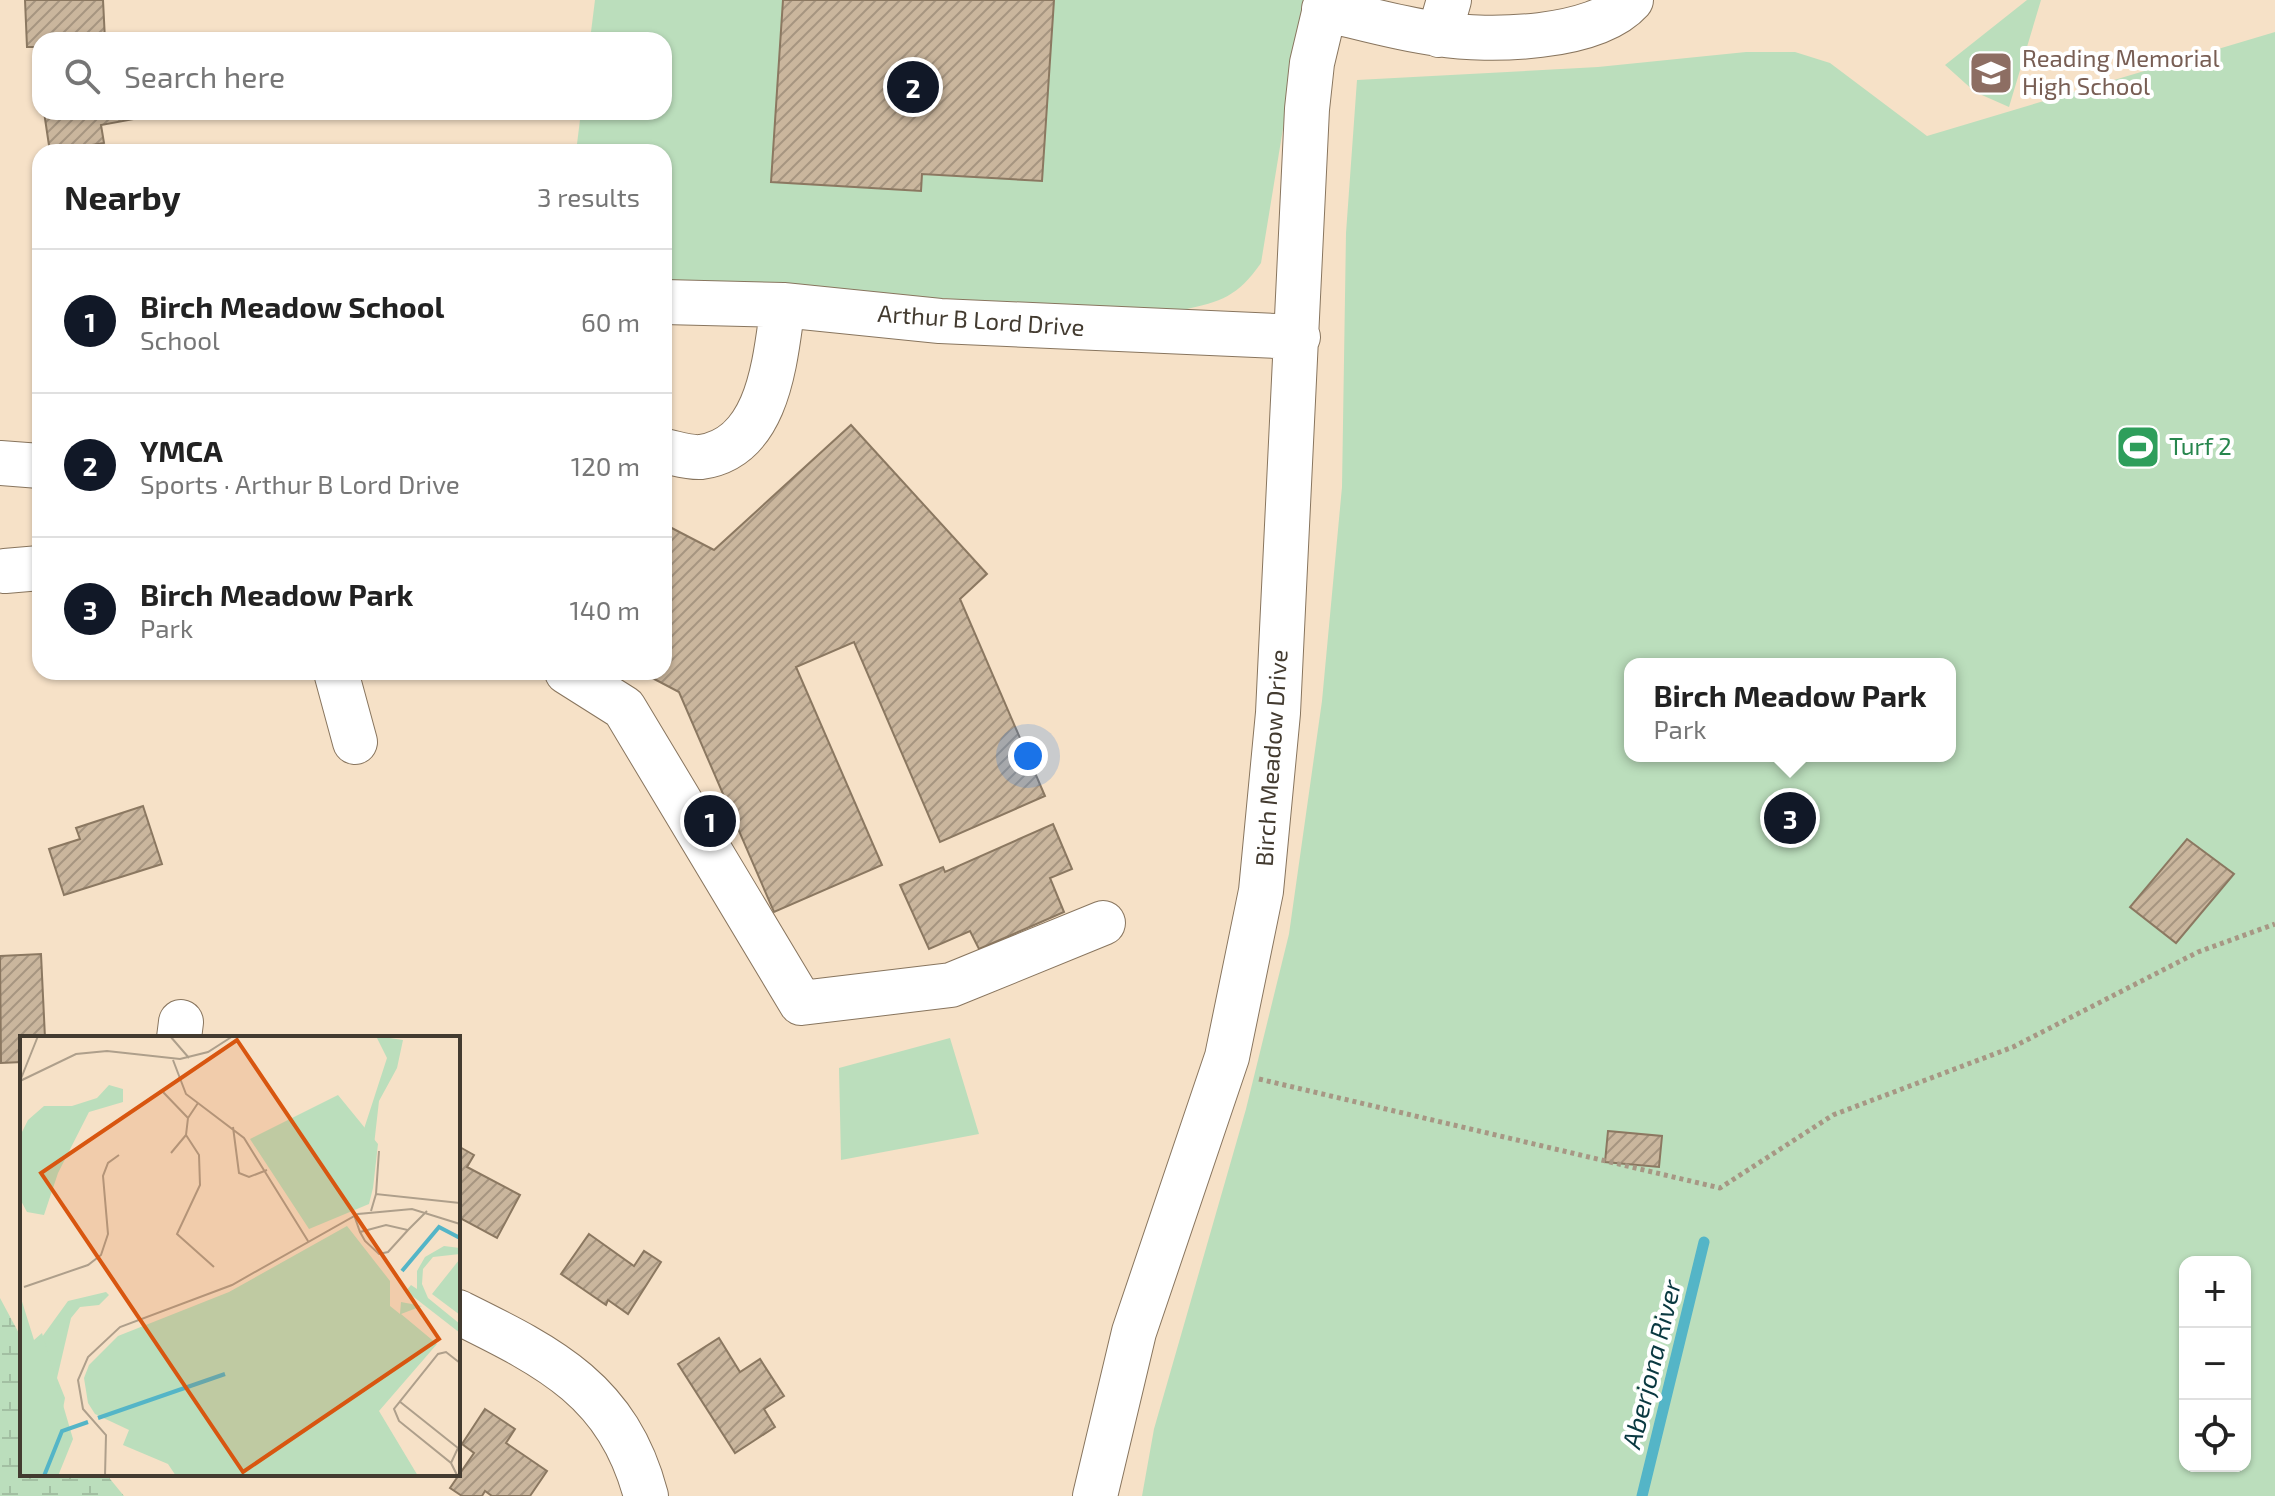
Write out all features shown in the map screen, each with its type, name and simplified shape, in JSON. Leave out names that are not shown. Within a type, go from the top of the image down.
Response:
[{"type":"street","points":[[1326,5],[1444,17],[1499,39],[1571,30],[1618,15],[1631,0]]},
{"type":"street","name":"Birch Meadow Drive","points":[[1095,1496],[1134,1332],[1223,1071],[1252,940],[1268,840],[1298,337],[1306,121],[1312,63],[1326,5]]},
{"type":"street","name":"Arthur B Lord Drive","points":[[672,302],[783,305],[940,321],[1298,337]]},
{"type":"street","points":[[672,452],[699,457],[728,448],[753,422],[773,378],[783,305]]},
{"type":"street","points":[[0,463],[32,465]]},
{"type":"street","points":[[338,680],[355,742]]},
{"type":"street","points":[[580,680],[624,708],[801,1003],[951,985],[1103,923]]},
{"type":"street","points":[[460,1313],[533,1349],[576,1378],[609,1413],[627,1445],[646,1496]]},
{"type":"path","points":[[1223,1071],[1720,1188],[1833,1115],[2013,1047],[2198,952],[2275,924]]},
{"type":"green space","points":[[595,0],[1304,0],[1261,263],[1228,296],[1183,310],[672,285],[672,144],[577,144],[580,120],[672,120],[672,32],[591,32]]},
{"type":"green space","points":[[2027,0],[2041,0],[2009,107],[1975,92],[1945,65]]},
{"type":"green space","points":[[2275,32],[2275,1496],[1142,1496],[1154,1429],[1246,1109],[1289,934],[1322,701],[1342,487],[1346,233],[1357,80],[1598,67],[1746,52],[1795,52],[1830,63],[1927,136]]},
{"type":"green space","points":[[950,1038],[979,1134],[841,1160],[839,1068]]},
{"type":"green space","points":[[0,1298],[20,1335],[20,1476],[108,1476],[124,1496],[0,1496]]},
{"type":"building","points":[[25,0],[103,0],[105,32],[32,32],[32,47],[27,47]]},
{"type":"building","points":[[783,0],[1054,0],[1042,181],[922,174],[921,191],[771,182]]},
{"type":"building","points":[[45,120],[128,120],[101,125],[104,143],[49,144]]},
{"type":"building","points":[[851,425],[987,574],[960,599],[1045,796],[940,842],[854,642],[796,667],[882,865],[774,912],[679,692],[656,680],[672,680],[672,528],[714,550]]},
{"type":"building","points":[[143,806],[162,864],[64,895],[49,849],[80,839],[76,828]]},
{"type":"building","points":[[1053,824],[1072,869],[1050,878],[1064,912],[979,949],[970,931],[929,949],[900,885],[943,867],[945,872]]},
{"type":"building","points":[[2187,839],[2234,874],[2176,943],[2130,907]]},
{"type":"building","points":[[41,954],[45,1036],[20,1036],[20,1062],[1,1063],[0,956]]},
{"type":"building","points":[[1608,1131],[1662,1136],[1659,1167],[1605,1162]]},
{"type":"building","points":[[460,1147],[474,1155],[467,1167],[520,1195],[497,1238],[460,1218]]},
{"type":"building","points":[[589,1234],[634,1266],[644,1251],[661,1262],[628,1314],[608,1300],[606,1305],[561,1274]]},
{"type":"building","points":[[719,1338],[740,1372],[760,1359],[784,1396],[764,1409],[775,1427],[735,1453],[678,1364]]},
{"type":"building","points":[[485,1409],[515,1429],[506,1443],[547,1471],[530,1496],[492,1496],[485,1491],[482,1496],[462,1496],[450,1488],[474,1453],[462,1444]]},
{"type":"waterway","name":"Aberjona River","points":[[1642,1496],[1704,1242]]},
{"type":"place","name":"Reading Memorial High School","points":[[1991,73]]},
{"type":"place","name":"YMCA","points":[[913,87]]},
{"type":"place","name":"Turf 2","points":[[2138,447]]},
{"type":"place","name":"Birch Meadow Park","points":[[1790,818]]},
{"type":"place","name":"Birch Meadow School","points":[[710,821]]}]
